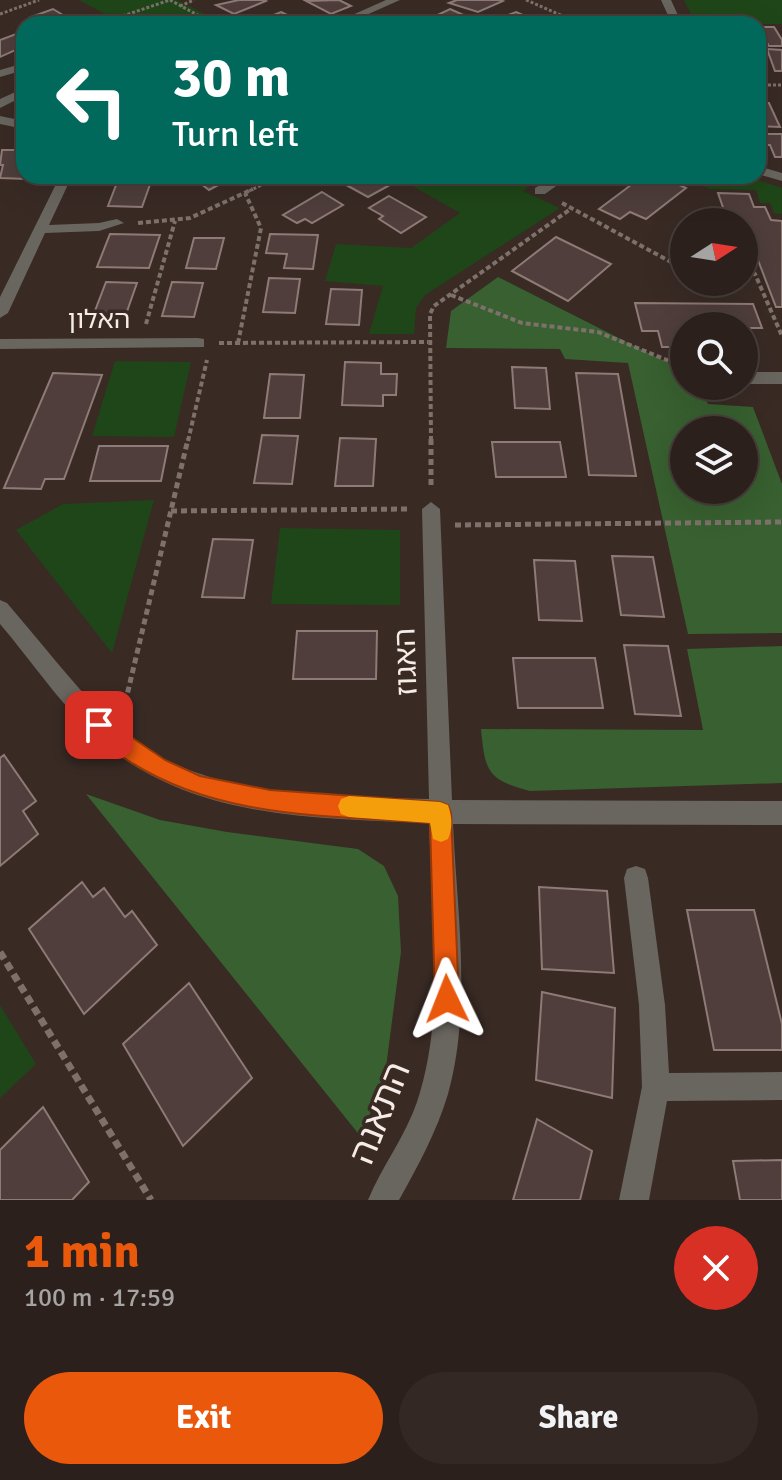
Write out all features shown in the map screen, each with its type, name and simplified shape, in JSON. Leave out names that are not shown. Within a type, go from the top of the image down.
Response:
[{"type":"street","points":[[356,16],[395,0]]},
{"type":"street","points":[[0,313],[62,184]]},
{"type":"street","points":[[540,191],[551,184]]},
{"type":"street","points":[[41,229],[99,227],[117,223]]},
{"type":"street","name":"האלון","points":[[0,344],[205,343]]},
{"type":"street","points":[[758,378],[782,378]]},
{"type":"street","name":"האגוז","points":[[432,517],[440,813]]},
{"type":"street","points":[[0,609],[99,725],[158,768],[199,786],[270,801],[440,813],[782,813]]},
{"type":"street","name":"התאנה","points":[[383,1200],[408,1156],[431,1104],[442,1055],[447,999],[440,813]]},
{"type":"street","points":[[634,1200],[656,1087],[652,1005],[636,878]]},
{"type":"street","points":[[656,1087],[782,1086]]},
{"type":"path","points":[[0,14],[39,0]]},
{"type":"path","points":[[123,16],[170,0],[199,16]]},
{"type":"path","points":[[180,6],[194,0]]},
{"type":"path","points":[[526,0],[563,16]]},
{"type":"path","points":[[117,223],[190,218],[264,184]]},
{"type":"path","points":[[527,184],[670,261]]},
{"type":"path","points":[[238,343],[261,228],[245,193]]},
{"type":"path","points":[[432,517],[430,314],[434,306],[572,208]]},
{"type":"path","points":[[140,343],[175,221]]},
{"type":"path","points":[[758,281],[782,336]]},
{"type":"path","points":[[451,295],[522,323],[598,332],[670,361]]},
{"type":"path","points":[[116,740],[171,511],[205,343],[428,342]]},
{"type":"path","points":[[171,511],[782,522]]},
{"type":"path","points":[[0,952],[151,1200]]},
{"type":"green space","points":[[79,0],[177,0],[209,16],[108,16]]},
{"type":"green space","points":[[684,0],[782,0],[782,24],[766,24],[766,16],[692,16]]},
{"type":"green space","points":[[766,183],[782,188],[782,214],[774,213],[770,203],[760,203],[756,190],[710,189],[698,184]]},
{"type":"green space","points":[[409,184],[532,184],[523,191],[560,208],[425,295],[416,308],[414,334],[369,334],[383,286],[325,281],[336,244],[411,248],[460,213]]},
{"type":"green space","points":[[498,277],[670,364],[670,400],[706,400],[708,404],[753,407],[756,416],[670,416],[670,504],[758,504],[758,420],[782,484],[782,633],[688,634],[628,363],[565,359],[560,349],[446,348],[451,311]]},
{"type":"green space","points":[[115,361],[191,362],[174,437],[92,436]]},
{"type":"green space","points":[[154,500],[112,653],[16,530],[63,504]]},
{"type":"green space","points":[[280,528],[400,530],[400,605],[271,604]]},
{"type":"green space","points":[[782,646],[782,783],[530,791],[497,778],[487,764],[481,729],[703,730],[687,649]]},
{"type":"green space","points":[[86,794],[160,820],[358,849],[384,866],[398,896],[401,952],[385,1075],[361,1137]]},
{"type":"green space","points":[[0,1005],[36,1064],[0,1098]]},
{"type":"building","points":[[239,0],[266,1],[234,14],[216,5]]},
{"type":"building","points":[[339,0],[351,6],[331,14],[306,1]]},
{"type":"building","points":[[457,0],[503,1],[478,12],[449,3]]},
{"type":"building","points":[[53,9],[65,16],[34,16]]},
{"type":"building","points":[[450,9],[466,16],[435,16]]},
{"type":"building","points":[[766,27],[774,27],[782,46],[769,46]]},
{"type":"building","points":[[16,34],[16,50],[0,57],[0,40]]},
{"type":"building","points":[[767,49],[782,50],[782,71],[775,71]]},
{"type":"building","points":[[766,103],[769,103],[780,127],[766,126]]},
{"type":"building","points":[[766,134],[782,134],[782,157],[775,157],[770,145],[766,145]]},
{"type":"building","points":[[2,150],[16,150],[16,179],[0,178],[3,165],[0,165]]},
{"type":"building","points":[[116,184],[150,184],[142,207],[108,206]]},
{"type":"building","points":[[201,184],[220,184],[209,190]]},
{"type":"building","points":[[344,184],[390,185],[368,197]]},
{"type":"building","points":[[632,184],[677,184],[686,188],[646,219],[630,212],[620,219],[599,209]]},
{"type":"building","points":[[322,192],[343,205],[312,223],[305,219],[297,223],[283,215]]},
{"type":"building","points":[[718,193],[749,194],[754,207],[765,207],[771,220],[782,221],[782,307],[776,307],[758,260],[758,208],[723,208]]},
{"type":"building","points":[[389,196],[426,217],[401,233],[379,219],[383,216],[369,208]]},
{"type":"building","points":[[110,234],[160,235],[149,268],[97,267]]},
{"type":"building","points":[[270,234],[318,235],[313,269],[284,268],[287,254],[266,253]]},
{"type":"building","points":[[556,237],[611,264],[568,301],[512,271]]},
{"type":"building","points":[[194,238],[224,238],[216,269],[186,268]]},
{"type":"building","points":[[269,278],[300,279],[295,313],[263,312]]},
{"type":"building","points":[[106,282],[137,283],[125,317],[93,316]]},
{"type":"building","points":[[172,282],[203,283],[194,317],[162,316]]},
{"type":"building","points":[[331,289],[362,290],[359,325],[326,324]]},
{"type":"building","points":[[635,303],[753,304],[756,312],[670,312],[670,347],[662,347],[658,331],[642,331]]},
{"type":"building","points":[[345,362],[381,363],[381,374],[397,374],[396,395],[383,395],[383,406],[342,405]]},
{"type":"building","points":[[512,367],[546,368],[550,409],[515,408]]},
{"type":"building","points":[[53,373],[102,375],[64,479],[45,479],[41,489],[4,488]]},
{"type":"building","points":[[576,373],[618,374],[636,476],[589,475]]},
{"type":"building","points":[[270,374],[304,375],[300,418],[264,418]]},
{"type":"building","points":[[262,435],[298,436],[292,484],[254,483]]},
{"type":"building","points":[[340,438],[376,439],[373,486],[335,486]]},
{"type":"building","points":[[492,442],[560,442],[566,477],[496,477]]},
{"type":"building","points":[[99,446],[168,446],[161,481],[90,481]]},
{"type":"building","points":[[213,539],[253,540],[244,598],[202,597]]},
{"type":"building","points":[[612,556],[653,557],[664,617],[621,615]]},
{"type":"building","points":[[534,560],[575,561],[582,621],[539,620]]},
{"type":"building","points":[[297,631],[377,631],[376,679],[293,679]]},
{"type":"building","points":[[624,645],[668,646],[681,716],[635,714]]},
{"type":"building","points":[[513,658],[595,658],[603,708],[518,708]]},
{"type":"building","points":[[4,755],[36,801],[23,811],[38,834],[0,866],[0,758]]},
{"type":"building","points":[[82,882],[93,897],[104,888],[125,917],[132,911],[157,945],[84,1014],[29,929]]},
{"type":"building","points":[[539,887],[607,891],[614,973],[542,969]]},
{"type":"building","points":[[687,910],[754,910],[782,1024],[782,1050],[714,1050]]},
{"type":"building","points":[[189,983],[252,1078],[183,1146],[123,1044]]},
{"type":"building","points":[[542,992],[615,1008],[612,1098],[536,1080]]},
{"type":"building","points":[[43,1107],[89,1182],[72,1200],[0,1200],[0,1150]]},
{"type":"building","points":[[537,1119],[592,1151],[580,1200],[513,1200]]},
{"type":"building","points":[[782,1160],[782,1200],[740,1200],[733,1161]]},
{"type":"slow traffic","points":[[349,806],[440,813],[441,831]]},
{"type":"route","points":[[99,725],[122,745],[158,768],[199,786],[270,801],[440,813],[447,999]]}]
